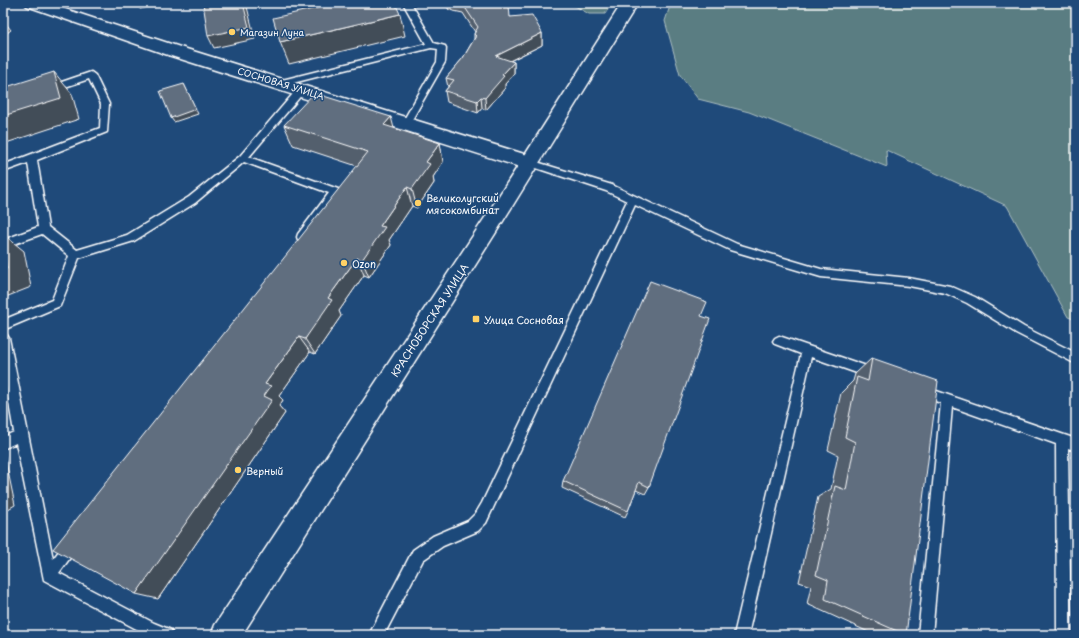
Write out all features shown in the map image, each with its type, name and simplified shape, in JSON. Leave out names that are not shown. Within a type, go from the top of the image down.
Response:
[{"type":"street","name":"СОСНОВАЯ УЛИЦА","points":[[32,3],[174,51],[281,83],[530,163]]},
{"type":"street","name":"КРАСНОБОРСКАЯ УЛИЦА","points":[[225,635],[530,163],[630,3]]},
{"type":"lane","points":[[315,3],[343,14],[326,18]]},
{"type":"lane","points":[[407,3],[431,45]]},
{"type":"lane","points":[[281,83],[431,45],[442,48],[441,62],[406,123]]},
{"type":"lane","points":[[3,169],[104,130],[105,104],[90,75],[40,92]]},
{"type":"lane","points":[[75,255],[130,238],[192,200],[244,158],[301,90]]},
{"type":"lane","points":[[244,158],[335,192],[297,243]]},
{"type":"lane","points":[[32,159],[43,229],[75,255]]},
{"type":"lane","points":[[530,163],[608,188],[734,247],[821,273],[909,282],[946,289],[971,300],[1020,330],[1076,359]]},
{"type":"lane","points":[[376,635],[418,555],[438,541],[473,526],[481,518],[487,508],[633,199]]},
{"type":"lane","points":[[3,244],[43,229]]},
{"type":"lane","points":[[3,325],[56,303],[75,255]]},
{"type":"lane","points":[[3,338],[49,575]]},
{"type":"lane","points":[[779,341],[888,379]]},
{"type":"lane","points":[[741,635],[807,351]]},
{"type":"lane","points":[[910,387],[1076,445]]},
{"type":"lane","points":[[926,635],[947,400]]},
{"type":"lane","points":[[3,443],[21,434]]},
{"type":"lane","points":[[1062,440],[1064,635]]},
{"type":"lane","points":[[49,575],[79,536]]},
{"type":"lane","points":[[49,575],[149,628],[166,635]]},
{"type":"green space","points":[[570,3],[612,3],[605,14],[589,14]]},
{"type":"green space","points":[[684,3],[1076,3],[1076,320],[1068,317],[1007,206],[886,150],[887,167],[749,112],[698,99],[680,75],[665,21],[670,6]]},
{"type":"building","points":[[203,3],[243,3],[249,27],[208,36]]},
{"type":"building","points":[[339,3],[395,3],[400,14],[280,42],[273,18]]},
{"type":"building","points":[[462,3],[505,3],[509,5],[510,17],[532,15],[542,33],[496,56],[514,62],[485,98],[481,97],[477,101],[445,91],[454,80],[446,78],[463,58],[476,36],[474,34],[478,27]]},
{"type":"building","points":[[54,72],[61,98],[3,116],[3,88]]},
{"type":"building","points":[[184,84],[196,109],[171,118],[160,91]]},
{"type":"building","points":[[314,93],[391,117],[384,125],[440,143],[426,162],[430,164],[412,189],[407,187],[380,226],[385,227],[362,260],[357,258],[328,298],[332,300],[305,339],[299,337],[265,384],[271,386],[264,396],[272,400],[136,594],[53,549],[368,152],[284,125]]},
{"type":"building","points":[[3,245],[7,269],[3,270]]},
{"type":"building","points":[[650,281],[707,302],[701,316],[710,319],[649,487],[639,482],[628,511],[563,481]]},
{"type":"building","points":[[872,358],[938,381],[906,635],[825,599],[828,580],[816,575],[835,486],[846,490],[855,442],[845,437],[857,377],[868,381]]},
{"type":"place","name":"Магазин Луна","points":[[232,32]]},
{"type":"place","name":"Великолугский мясокомбинат","points":[[418,203]]},
{"type":"place","name":"Ozon","points":[[344,263]]},
{"type":"place","name":"Улица Сосновая","points":[[476,319]]},
{"type":"place","name":"Верный","points":[[238,470]]}]
